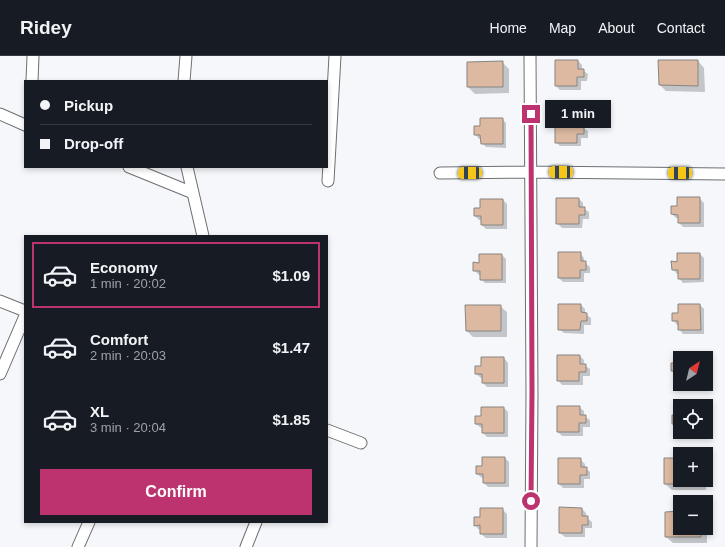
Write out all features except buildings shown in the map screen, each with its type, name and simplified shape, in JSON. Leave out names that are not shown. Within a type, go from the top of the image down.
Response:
[{"type":"street","points":[[32,80],[33,56]]},
{"type":"street","points":[[184,80],[186,56]]},
{"type":"street","points":[[328,181],[336,56]]},
{"type":"street","points":[[530,56],[532,172],[531,547]]},
{"type":"street","points":[[0,114],[24,125]]},
{"type":"street","points":[[131,168],[193,193]]},
{"type":"street","points":[[187,168],[203,235]]},
{"type":"street","points":[[440,174],[532,172],[725,174]]},
{"type":"street","points":[[0,301],[24,311]]},
{"type":"street","points":[[0,374],[24,318]]},
{"type":"street","points":[[328,430],[361,443]]},
{"type":"street","points":[[78,547],[89,523]]},
{"type":"street","points":[[246,547],[256,523]]},
{"type":"route","points":[[531,114],[531,501]]}]
